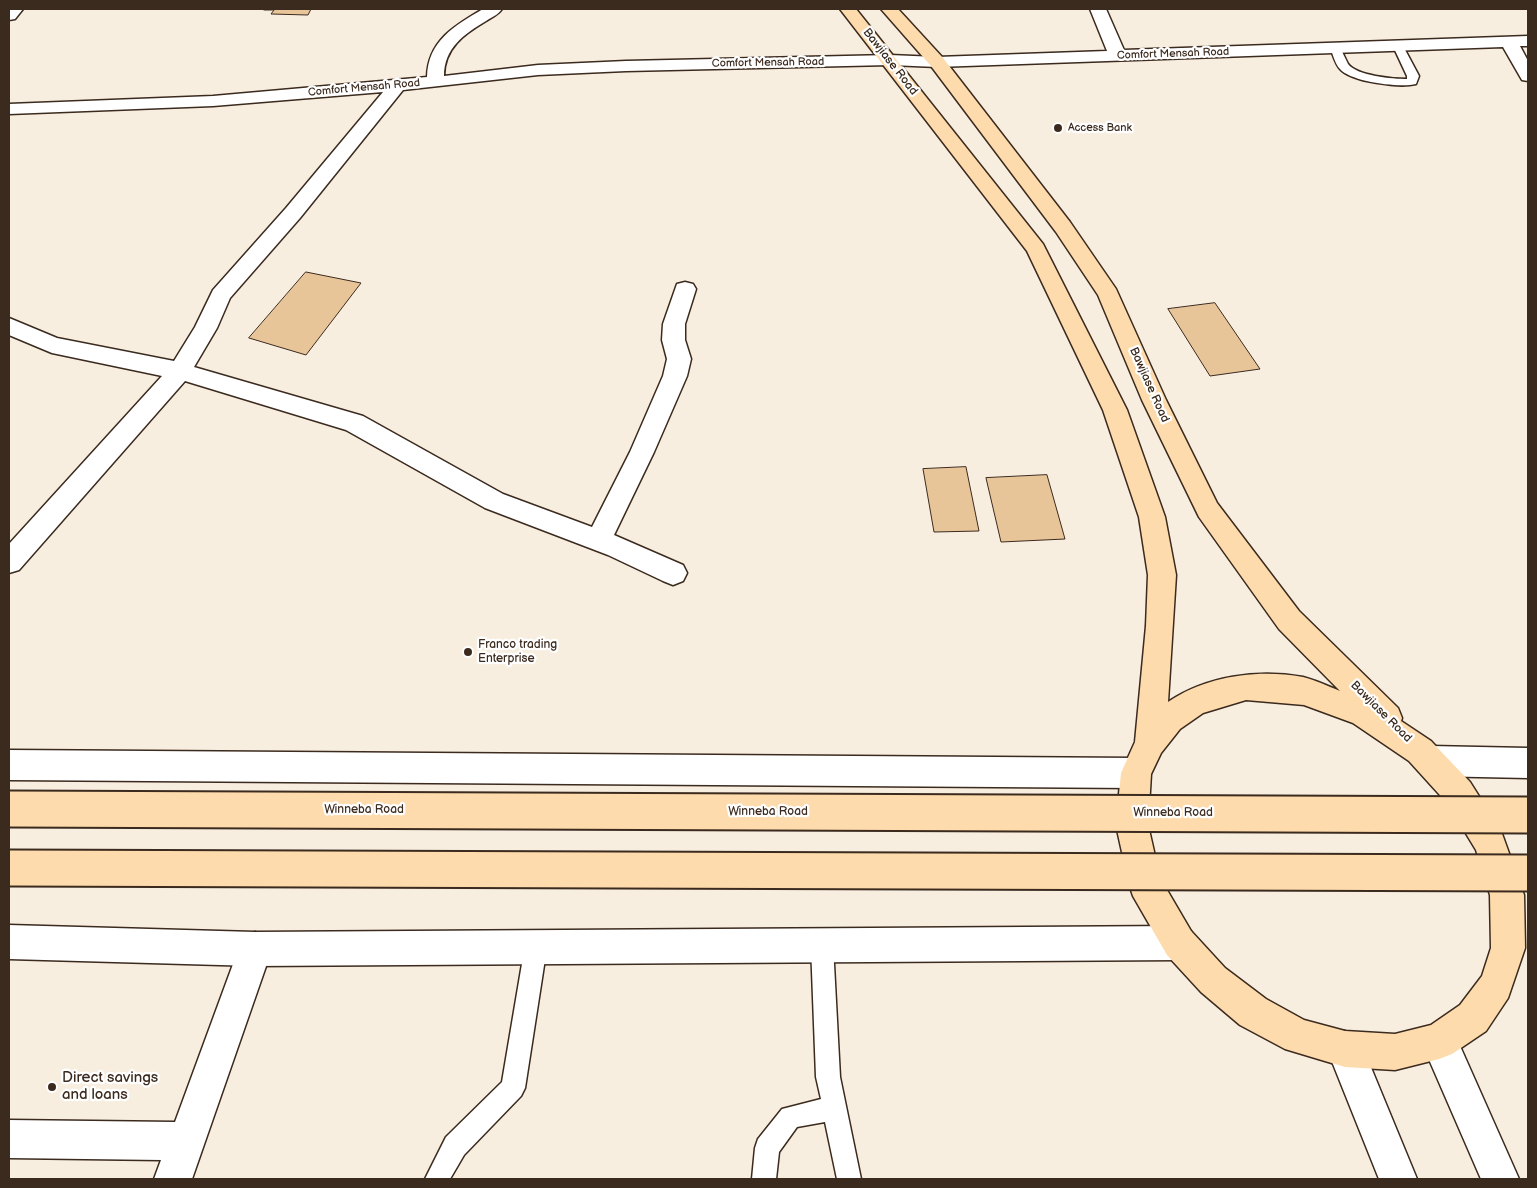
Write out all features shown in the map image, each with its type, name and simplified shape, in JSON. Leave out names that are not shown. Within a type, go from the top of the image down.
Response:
[{"type":"main road","name":"Bawjiase Road","points":[[848,9],[890,60],[1036,249],[1115,410],[1152,517],[1162,575],[1160,626],[1150,743]]},
{"type":"main road","name":"Bawjiase Road","points":[[889,9],[937,62],[1063,226],[1108,294],[1154,400],[1208,510],[1290,620],[1425,756]]},
{"type":"main road","points":[[1246,687],[1304,691],[1363,713],[1425,756],[1460,793],[1490,842],[1507,895],[1518,948],[1496,986],[1473,1018],[1439,1041],[1395,1052],[1345,1049],[1298,1036],[1254,1012],[1213,980],[1179,943],[1145,884],[1132,825],[1136,773],[1150,743],[1169,719],[1195,701],[1246,687]]},
{"type":"main road","name":"Winneba Road","points":[[9,809],[1528,815]]},
{"type":"main road","points":[[9,868],[1528,874]]},
{"type":"street","points":[[9,15],[15,9]]},
{"type":"street","points":[[435,82],[436,63],[442,49],[459,31],[494,9]]},
{"type":"street","points":[[1098,9],[1118,56]]},
{"type":"street","name":"Comfort Mensah Road","points":[[9,109],[213,101],[398,86],[538,70],[626,66],[890,60],[937,62],[1528,41]]},
{"type":"street","points":[[1509,42],[1528,76]]},
{"type":"street","points":[[9,562],[180,371],[206,328],[221,295],[293,213],[398,86]]},
{"type":"street","points":[[598,542],[642,452],[675,376],[679,359],[673,346],[672,328],[685,289]]},
{"type":"street","points":[[9,326],[52,345],[180,371],[354,423],[494,501],[598,542],[615,546],[673,573]]},
{"type":"street","points":[[1425,756],[1528,763]]},
{"type":"street","points":[[9,764],[1136,773]]},
{"type":"street","points":[[9,942],[255,949],[1179,943]]},
{"type":"street","points":[[173,1179],[255,949]]},
{"type":"street","points":[[1439,1041],[1500,1179]]},
{"type":"street","points":[[1345,1049],[1398,1179]]},
{"type":"street","points":[[9,1139],[187,1141]]},
{"type":"lane","points":[[1336,48],[1345,68],[1370,80],[1396,83],[1412,82],[1413,76],[1398,46]]},
{"type":"lane","points":[[822,945],[828,1077],[849,1179]]},
{"type":"lane","points":[[437,1179],[456,1146],[513,1088],[536,946]]},
{"type":"lane","points":[[764,1179],[767,1148],[790,1117],[834,1108]]},
{"type":"building","points":[[265,9],[311,9],[308,15],[271,14],[274,10]]},
{"type":"building","points":[[306,272],[361,283],[306,355],[249,338]]},
{"type":"building","points":[[1215,303],[1260,369],[1210,376],[1168,309]]},
{"type":"building","points":[[966,467],[979,531],[934,532],[923,469]]},
{"type":"building","points":[[1047,475],[1065,539],[1001,542],[986,478]]},
{"type":"place","name":"Access Bank","points":[[1058,128]]},
{"type":"place","name":"Franco trading Enterprise","points":[[468,652]]},
{"type":"place","name":"Direct savings and loans","points":[[52,1087]]}]
